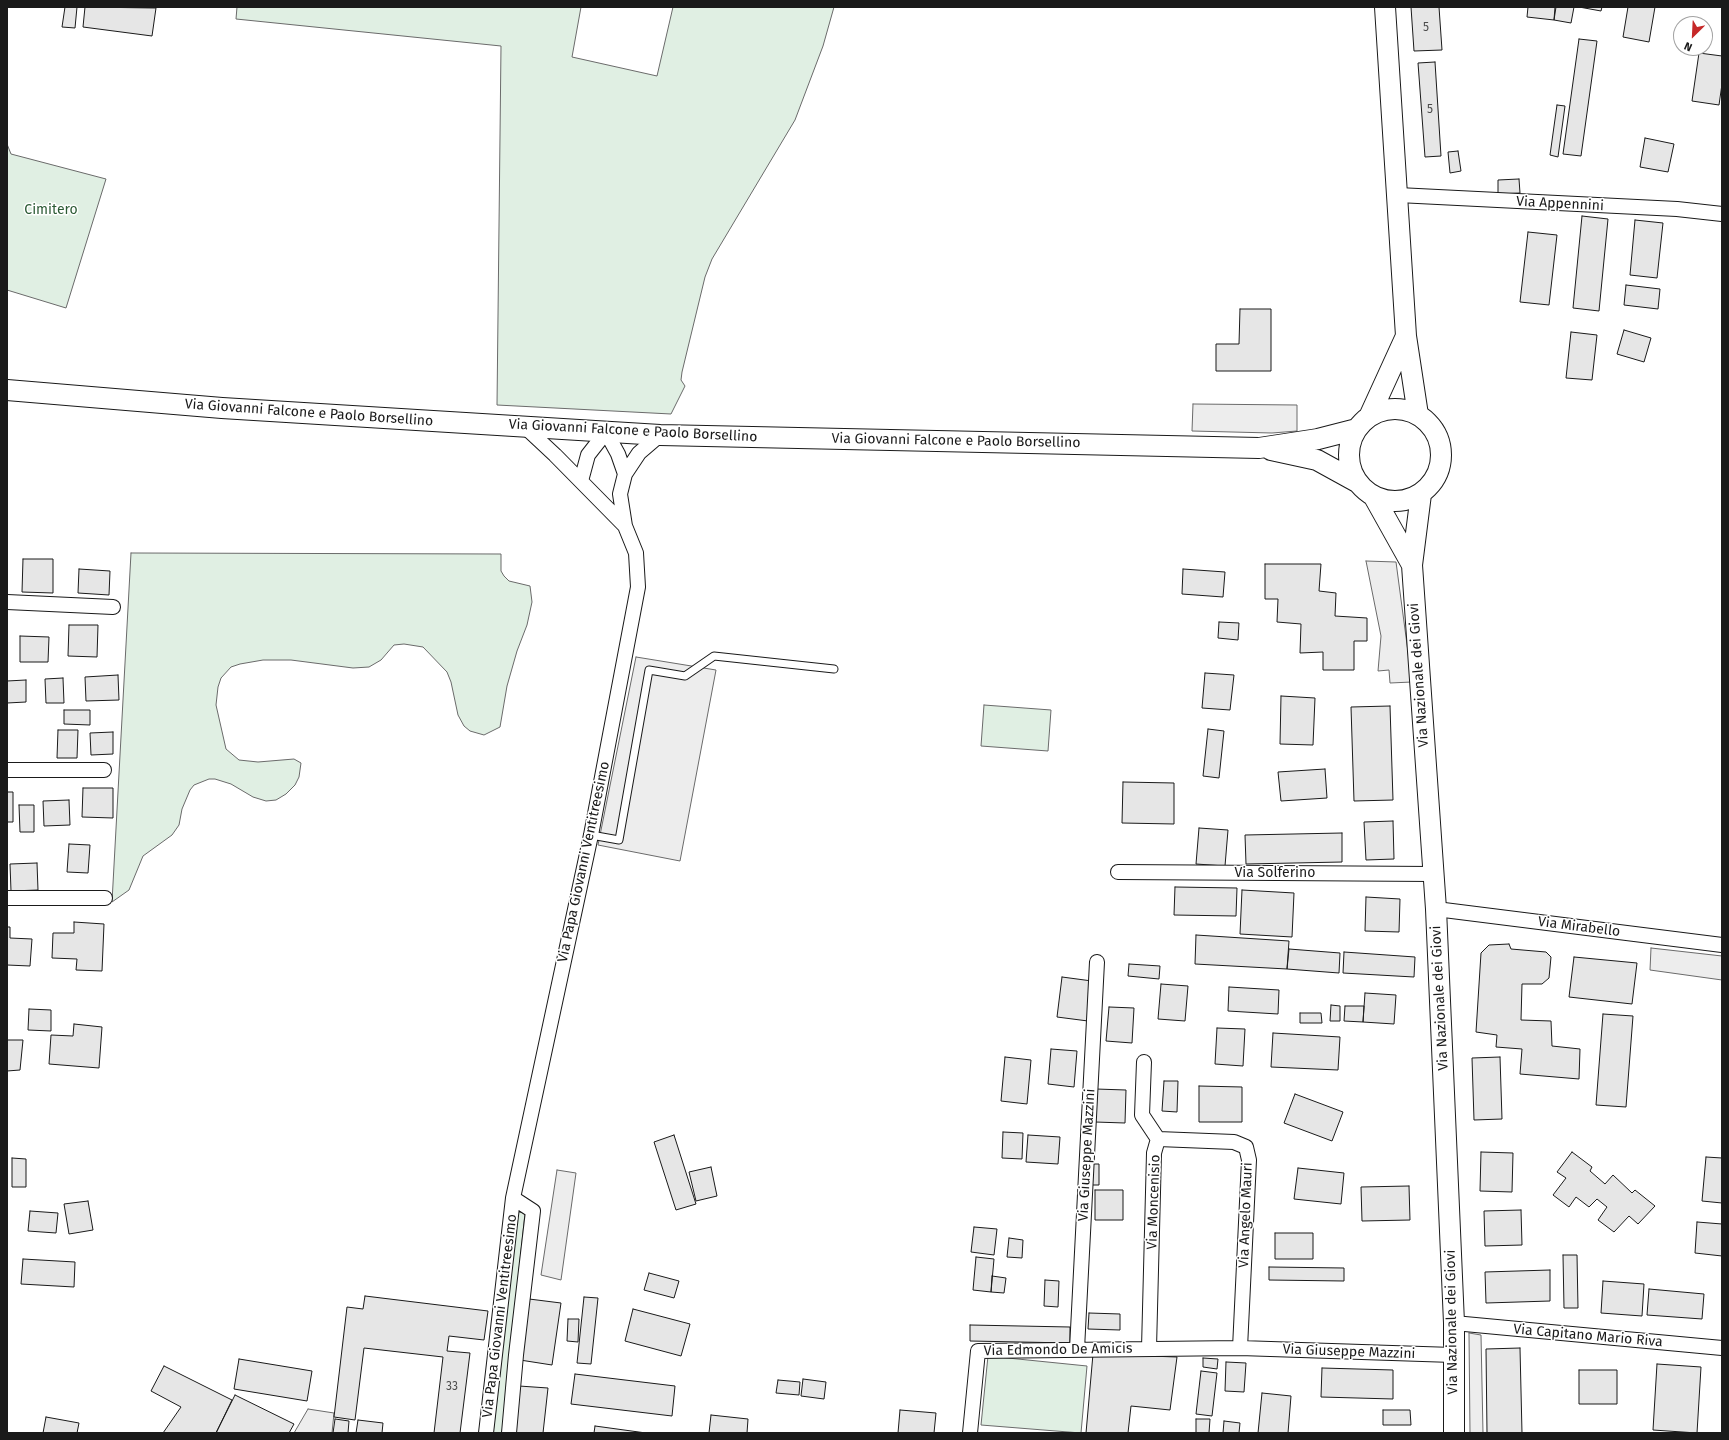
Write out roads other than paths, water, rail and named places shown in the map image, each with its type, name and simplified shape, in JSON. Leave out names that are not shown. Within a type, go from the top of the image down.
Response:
[{"type":"main road","points":[[1385,7],[1406,336],[1418,415]]},
{"type":"main road","points":[[1357,482],[1350,468],[1350,443],[1363,423],[1406,336]]},
{"type":"main road","name":"Via Giovanni Falcone e Paolo Borsellino","points":[[7,390],[222,408],[660,435],[1259,448]]},
{"type":"main road","points":[[1395,409],[1418,415],[1435,431],[1440,443],[1442,455],[1436,478],[1421,494],[1411,499],[1399,502],[1386,501],[1374,497],[1357,482],[1317,460],[1259,448],[1318,439],[1363,423],[1377,412],[1395,409]]},
{"type":"main road","name":"Via Nazionale dei Giovi","points":[[1421,494],[1412,564],[1436,909],[1454,1324],[1454,1433]]},
{"type":"main road","name":"Via Nazionale dei Giovi","points":[[1374,497],[1412,564]]},
{"type":"street","name":"Via Appennini","points":[[1398,195],[1677,209],[1722,214]]},
{"type":"street","name":"Via Papa Giovanni Ventitreesimo","points":[[524,427],[582,481],[625,526]]},
{"type":"street","name":"Via Papa Giovanni Ventitreesimo","points":[[606,432],[618,454],[624,474]]},
{"type":"street","points":[[582,481],[588,455],[606,432]]},
{"type":"street","name":"Via Papa Giovanni Ventitreesimo","points":[[486,1433],[513,1198],[591,835],[638,587],[636,553],[625,526],[620,494],[624,474],[639,453],[660,435]]},
{"type":"street","points":[[7,602],[113,607]]},
{"type":"street","points":[[7,770],[104,770]]},
{"type":"street","name":"Via Solferino","points":[[1118,872],[1433,874]]},
{"type":"street","points":[[7,898],[105,898]]},
{"type":"street","name":"Via Mirabello","points":[[1436,909],[1722,945]]},
{"type":"street","name":"Via Giuseppe Mazzini","points":[[1077,1349],[1097,962]]},
{"type":"street","name":"Via Moncenisio","points":[[1144,1062],[1142,1115],[1158,1139],[1154,1153],[1149,1348]]},
{"type":"street","name":"Via Angelo Mauri","points":[[1158,1139],[1234,1142],[1246,1147],[1249,1160],[1240,1348]]},
{"type":"street","name":"Via Papa Giovanni Ventitreesimo","points":[[509,1433],[532,1211],[513,1198]]},
{"type":"street","name":"Via Capitano Mario Riva","points":[[1454,1324],[1722,1348]]},
{"type":"street","name":"Via Giuseppe Mazzini","points":[[1149,1348],[1240,1348],[1453,1355]]},
{"type":"street","name":"Via Edmondo De Amicis","points":[[970,1433],[978,1350],[1149,1348]]},
{"type":"lane","points":[[591,835],[619,840],[649,670],[685,676],[714,656],[834,669]]},
{"type":"park label","name":"Cimitero","points":[[51,210]]}]
